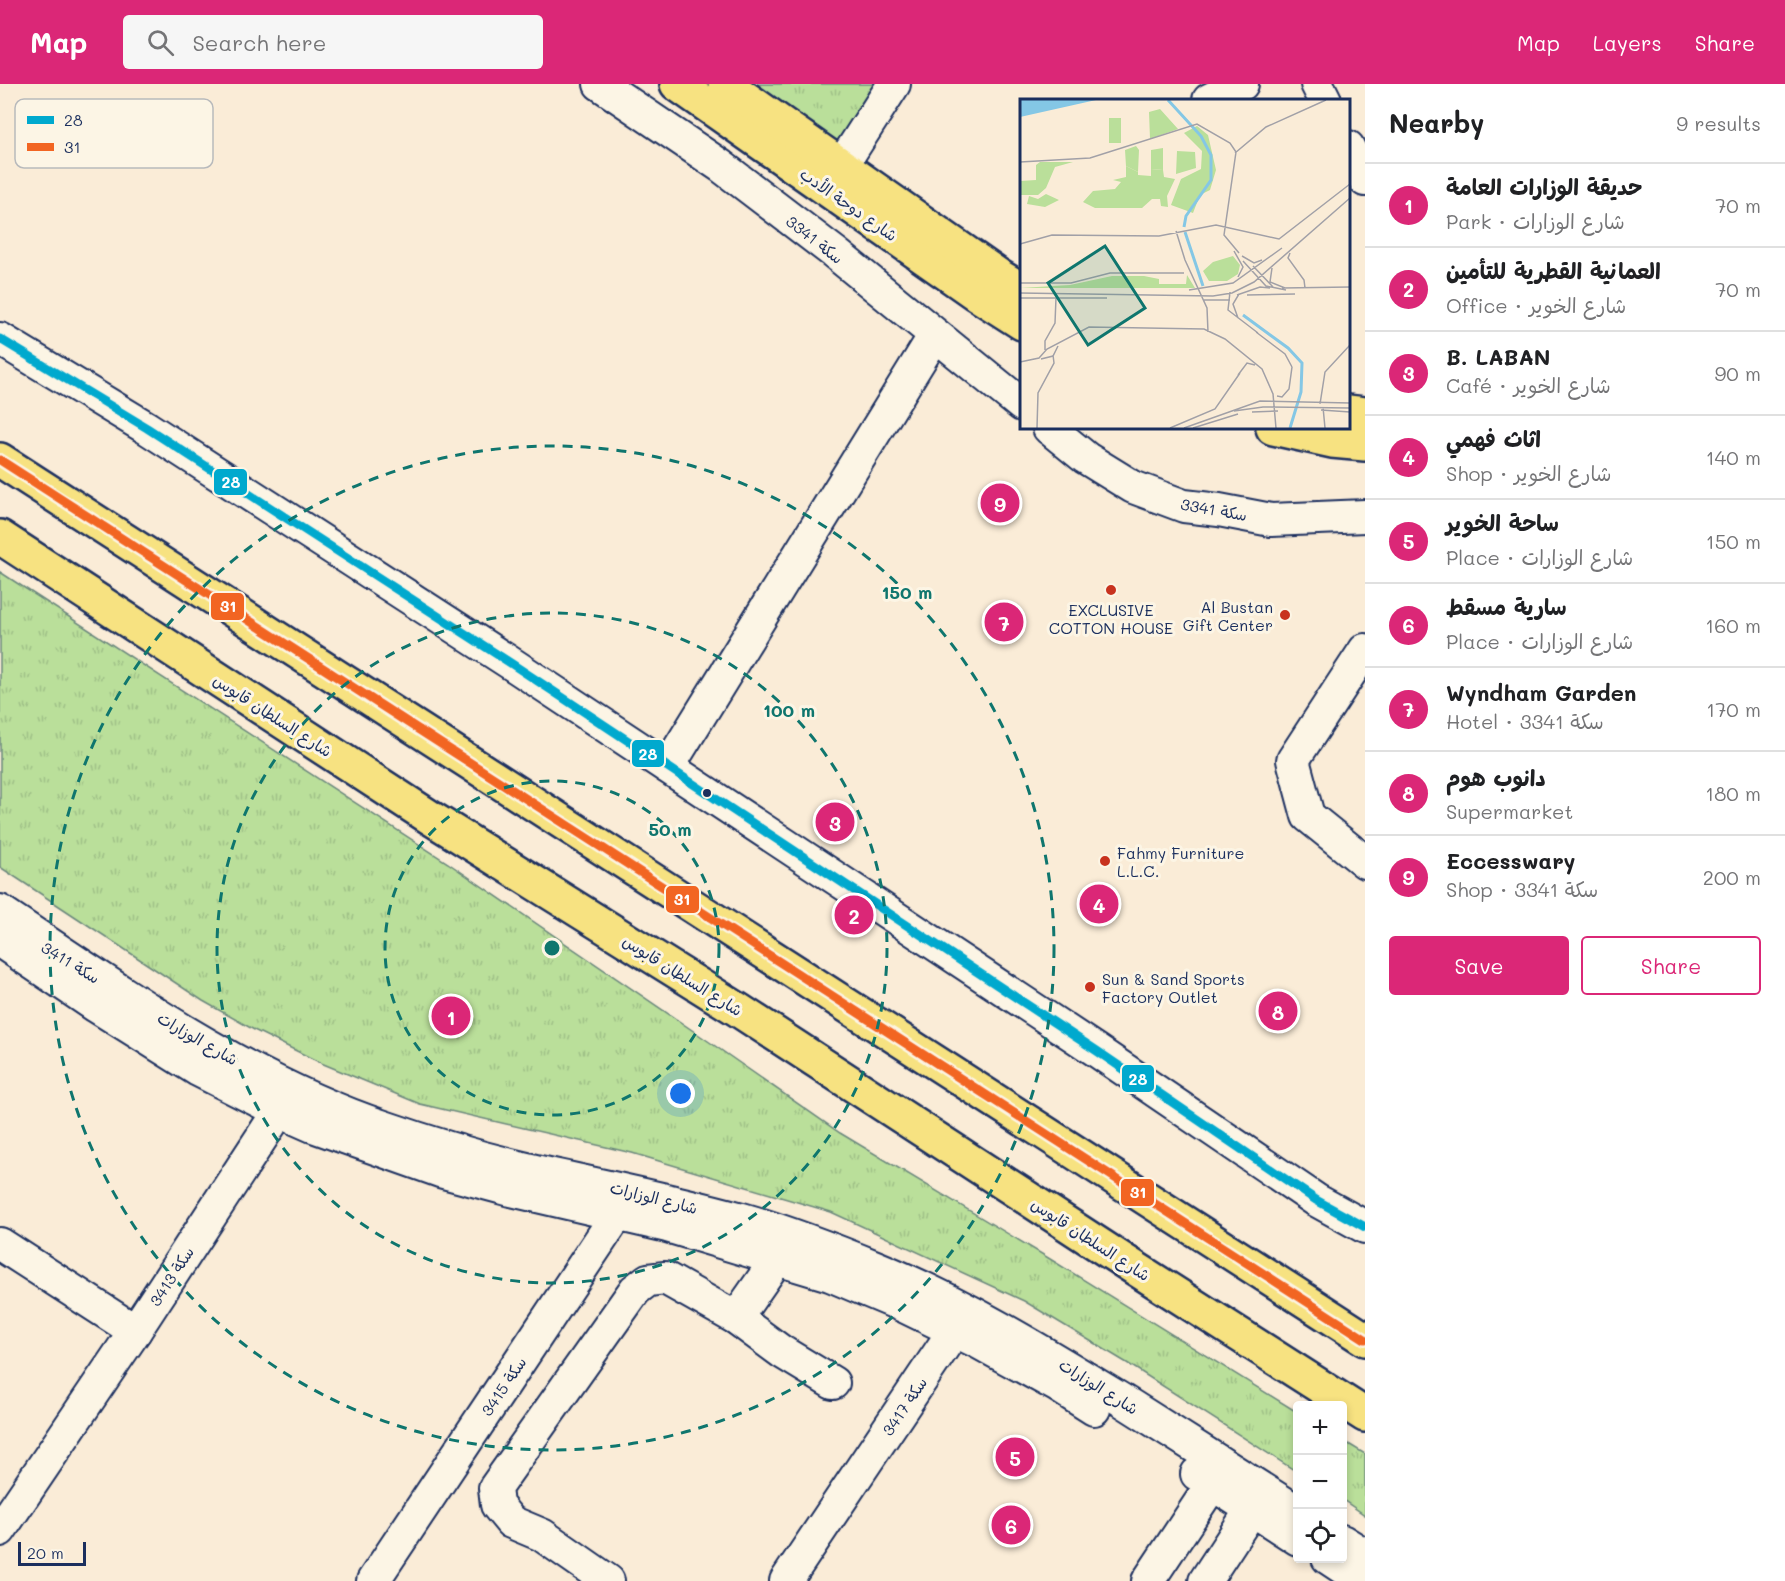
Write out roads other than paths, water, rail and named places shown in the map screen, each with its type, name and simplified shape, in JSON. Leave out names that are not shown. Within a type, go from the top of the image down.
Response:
[{"type":"main road","name":"شارع دوحة الأدب","points":[[677,84],[975,293],[1020,322]]},
{"type":"main road","name":"شارع دوحة الأدب","points":[[724,84],[1020,289]]},
{"type":"main road","points":[[1350,412],[1365,414]]},
{"type":"main road","points":[[1278,429],[1332,441],[1365,444]]},
{"type":"main road","points":[[0,460],[1365,1339]]},
{"type":"main road","name":"شارع السلطان قابوس","points":[[0,537],[441,824],[737,1009],[1365,1415]]},
{"type":"street","name":"سكة 3341","points":[[600,84],[721,166],[835,254],[1020,403]]},
{"type":"street","points":[[842,165],[894,84]]},
{"type":"street","points":[[1211,99],[1242,84]]},
{"type":"street","points":[[1317,84],[1324,99]]},
{"type":"street","points":[[1350,151],[1365,180]]},
{"type":"street","points":[[668,767],[935,335]]},
{"type":"street","points":[[0,339],[157,434],[668,767],[1097,1051],[1316,1200],[1365,1227]]},
{"type":"street","name":"سكة 3341","points":[[1050,429],[1086,458],[1132,487],[1184,506],[1271,520],[1365,516]]},
{"type":"street","points":[[1365,650],[1293,760],[1308,816],[1365,862]]},
{"type":"street","name":"شارع الوزارات","points":[[0,911],[112,986],[201,1041],[313,1099],[381,1126],[459,1151],[524,1168],[625,1203],[667,1226],[877,1268],[919,1286],[1063,1364],[1293,1509]]},
{"type":"street","name":"سكة 3411","points":[[1,945],[17,937],[32,939],[112,986]]},
{"type":"street","name":"شارع الوزارات","points":[[1,945],[198,1070],[313,1126],[440,1171],[625,1203]]},
{"type":"street","points":[[279,1111],[286,1104],[300,1101],[364,1123],[381,1126]]},
{"type":"street","name":"سكة 3413","points":[[0,1530],[135,1331],[279,1111]]},
{"type":"street","name":"سكة 3415","points":[[373,1581],[625,1203]]},
{"type":"street","points":[[0,1244],[135,1331]]},
{"type":"street","points":[[736,1318],[786,1248]]},
{"type":"street","name":"شارع الوزارات","points":[[786,1248],[830,1275],[906,1307],[997,1352],[1058,1386],[1293,1536]]},
{"type":"street","points":[[608,1581],[542,1535],[511,1522],[497,1505],[495,1488],[635,1290],[648,1280],[665,1278],[736,1318],[782,1352],[833,1383]]},
{"type":"street","points":[[954,1331],[966,1323],[980,1324],[1036,1355],[1063,1364]]},
{"type":"street","name":"سكة 3417","points":[[786,1581],[954,1331]]},
{"type":"street","points":[[1148,1581],[1218,1477],[1231,1477],[1293,1514]]},
{"type":"street","points":[[1205,1581],[1252,1509]]},
{"type":"street","points":[[1347,1544],[1365,1555]]},
{"type":"street","points":[[1336,1563],[1363,1581]]},
{"type":"place","name":"Eccesswary","points":[[1000,503]]},
{"type":"place","name":"EXCLUSIVE COTTON HOUSE","points":[[1111,590]]},
{"type":"place","name":"Al Bustan Gift Center","points":[[1285,615]]},
{"type":"place","name":"Wyndham Garden","points":[[1004,622]]},
{"type":"place","name":"B. LABAN","points":[[835,822]]},
{"type":"place","name":"Fahmy Furniture L.L.C.","points":[[1105,861]]},
{"type":"place","name":"اثاث فهمي","points":[[1099,904]]},
{"type":"place","name":"العمانية القطرية للتأمين","points":[[854,915]]},
{"type":"place","name":"Sun & Sand Sports Factory Outlet","points":[[1090,987]]},
{"type":"place","name":"دانوب هوم","points":[[1278,1011]]},
{"type":"place","name":"حديقة الوزارات العامة","points":[[451,1016]]},
{"type":"place","name":"ساحة الخوير","points":[[1015,1457]]},
{"type":"place","name":"سارية مسقط","points":[[1011,1525]]}]
